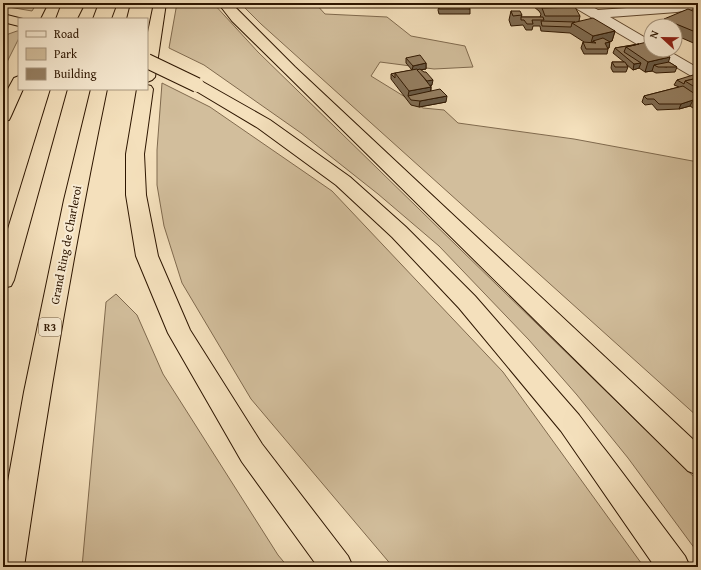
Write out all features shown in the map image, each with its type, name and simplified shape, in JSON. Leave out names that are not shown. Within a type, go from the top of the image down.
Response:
[{"type":"highway","points":[[48,18],[55,3]]},
{"type":"highway","points":[[85,18],[92,3]]},
{"type":"highway","points":[[119,18],[124,3]]},
{"type":"highway","points":[[148,71],[160,3]]},
{"type":"highway","points":[[224,3],[284,65],[698,462]]},
{"type":"highway","points":[[3,18],[18,22]]},
{"type":"highway","points":[[148,61],[197,85],[264,124],[337,177],[399,232],[467,302],[570,423],[674,567]]},
{"type":"highway","points":[[3,116],[18,83]]},
{"type":"highway","points":[[3,280],[59,90]]},
{"type":"highway","name":"Grand Ring de Charleroi","points":[[8,567],[37,392],[74,200],[99,90]]},
{"type":"highway","points":[[145,90],[135,161],[136,196],[148,256],[180,333],[252,453],[337,567]]},
{"type":"street","points":[[577,3],[643,42]]},
{"type":"street","points":[[595,14],[677,8],[698,4]]},
{"type":"street","points":[[670,58],[698,74]]},
{"type":"green space","points":[[3,3],[37,3],[32,11],[3,6]]},
{"type":"green space","points":[[177,3],[213,3],[258,52],[698,481],[698,553],[628,458],[577,395],[529,340],[439,246],[378,194],[301,133],[204,65],[169,48]]},
{"type":"green space","points":[[240,3],[315,3],[325,14],[387,17],[411,36],[465,46],[473,67],[434,69],[380,62],[371,76],[423,108],[444,110],[458,123],[574,139],[698,162],[698,417],[261,24]]},
{"type":"green space","points":[[18,31],[18,40],[3,70],[3,36]]},
{"type":"green space","points":[[162,83],[210,107],[332,191],[503,372],[644,567],[393,567],[251,399],[182,283],[164,226],[157,185],[157,150]]},
{"type":"green space","points":[[116,294],[137,315],[163,374],[278,555],[288,567],[82,567],[106,302]]},
{"type":"building","points":[[542,3],[569,3],[572,5],[543,5]]},
{"type":"building","points":[[439,5],[469,5],[470,9],[439,9]]},
{"type":"building","points":[[575,7],[580,16],[545,16],[542,8]]},
{"type":"building","points":[[688,9],[698,13],[698,33],[683,27],[683,18],[666,18]]},
{"type":"building","points":[[511,11],[520,11],[522,15],[513,16]]},
{"type":"building","points":[[521,17],[543,17],[544,20],[532,20],[533,24],[527,24],[524,20],[521,20]]},
{"type":"building","points":[[593,18],[615,31],[593,36],[572,23]]},
{"type":"building","points":[[541,21],[575,22],[572,23],[571,27],[542,26]]},
{"type":"building","points":[[603,38],[610,42],[605,43],[608,49],[586,49],[583,42],[596,43],[593,41]]},
{"type":"building","points":[[643,43],[643,58],[666,58],[648,62],[626,47]]},
{"type":"building","points":[[639,44],[626,47],[624,52],[641,63],[634,64],[615,48]]},
{"type":"building","points":[[420,55],[426,63],[413,66],[406,58]]},
{"type":"building","points":[[612,62],[625,62],[628,67],[615,67]]},
{"type":"building","points":[[669,62],[677,67],[658,67],[654,65]]},
{"type":"building","points":[[417,69],[431,87],[409,91],[395,73]]},
{"type":"building","points":[[420,69],[426,72],[433,80],[427,81],[417,70]]},
{"type":"building","points":[[693,75],[697,78],[685,81],[684,84],[677,80]]},
{"type":"building","points":[[698,78],[698,89],[685,81]]},
{"type":"building","points":[[683,86],[698,96],[698,104],[693,100],[681,104],[659,104],[654,99],[647,99],[644,96]]},
{"type":"building","points":[[440,89],[447,96],[420,101],[411,100],[408,96]]}]
